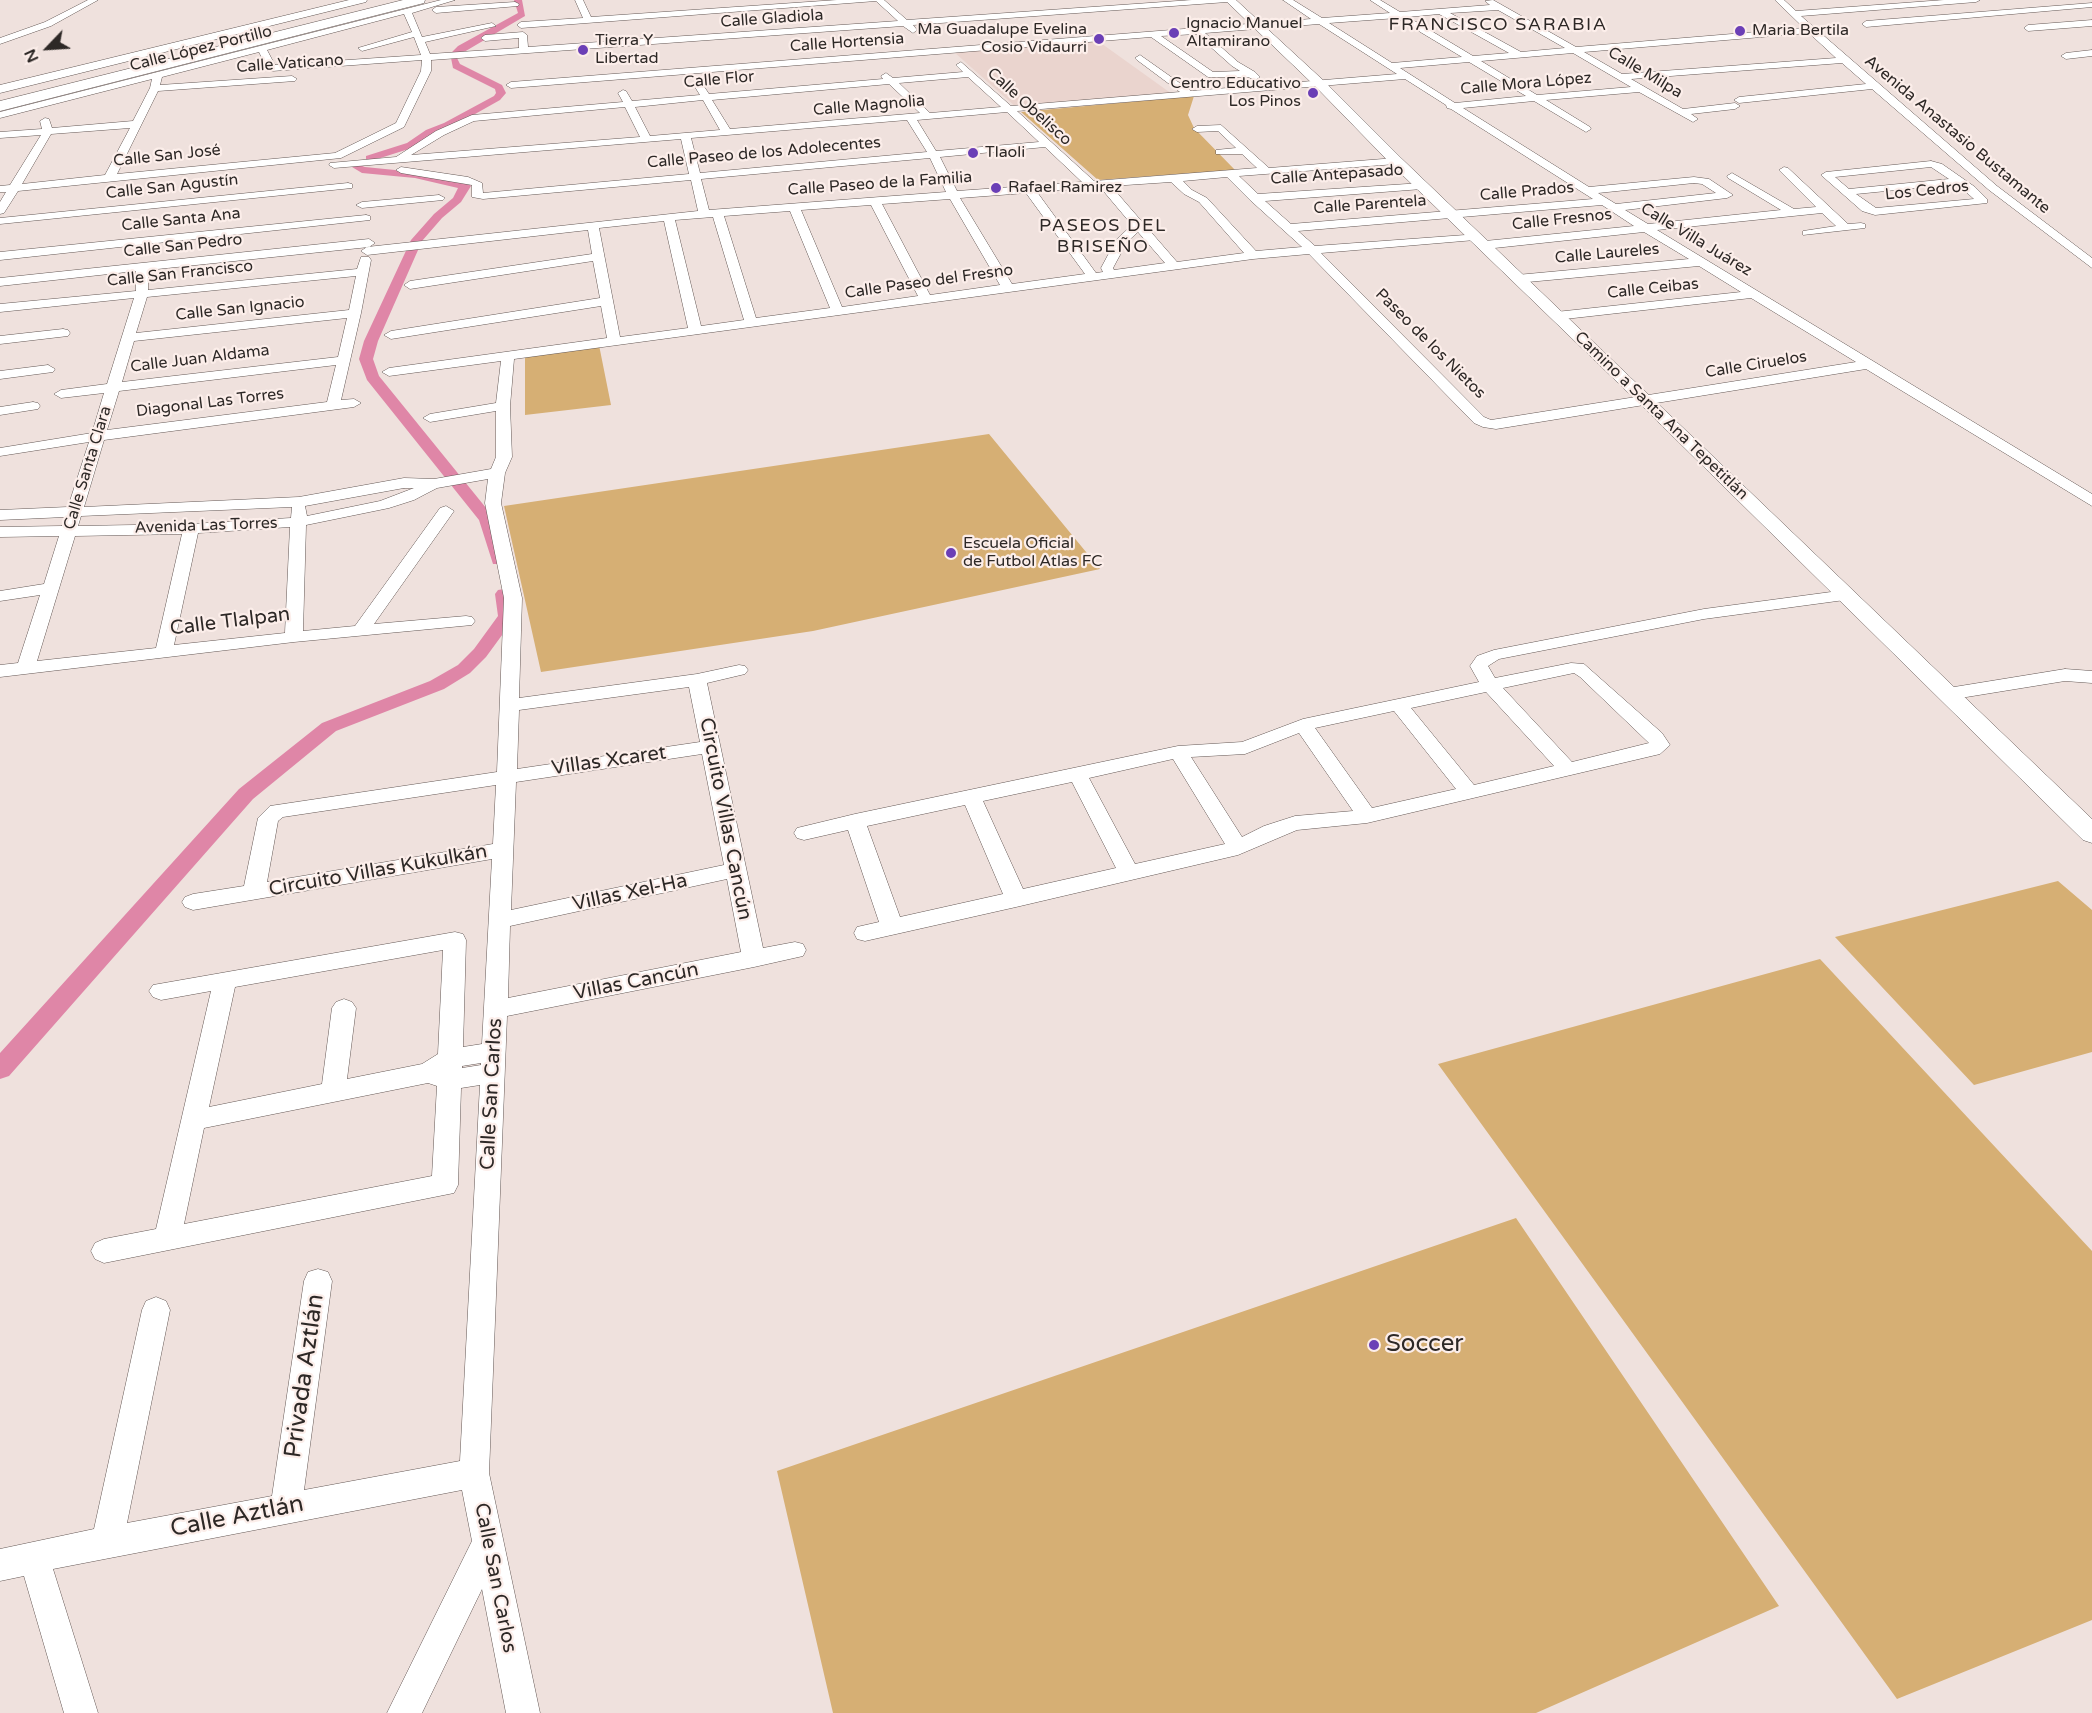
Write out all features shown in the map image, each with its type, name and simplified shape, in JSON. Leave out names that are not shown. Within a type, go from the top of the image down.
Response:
[{"type":"highway","points":[[263,25],[382,0]]},
{"type":"highway","points":[[2,91],[248,36],[394,0]]},
{"type":"highway","points":[[0,106],[419,0]]},
{"type":"highway","points":[[248,36],[360,3]]},
{"type":"highway","points":[[285,43],[332,23]]},
{"type":"street","points":[[0,41],[48,24],[94,0]]},
{"type":"street","points":[[408,11],[451,0]]},
{"type":"street","points":[[579,0],[588,20]]},
{"type":"street","points":[[521,25],[588,20],[672,23],[805,18],[864,0],[872,0]]},
{"type":"street","points":[[879,0],[927,45]]},
{"type":"street","name":"Calle Gladiola","points":[[262,49],[274,68],[524,51],[672,23],[773,34],[805,18],[907,24],[1228,0]]},
{"type":"street","name":"Camino a Santa Ana Tepetitlán","points":[[1228,0],[1320,84],[1517,279],[1647,401],[2092,834]]},
{"type":"street","name":"Calle Villa Juárez","points":[[1287,0],[1608,205],[2092,501]]},
{"type":"street","points":[[1374,0],[1586,129]]},
{"type":"street","name":"Calle Milpa","points":[[1488,0],[1693,119]]},
{"type":"street","points":[[1780,0],[1785,0]]},
{"type":"street","name":"Avenida Anastasio Bustamante","points":[[1780,0],[1844,60],[1998,191],[2092,264]]},
{"type":"street","points":[[1846,0],[1866,24],[1880,35]]},
{"type":"street","points":[[1862,0],[1890,26]]},
{"type":"street","points":[[1794,14],[1978,0],[2003,13]]},
{"type":"street","points":[[2082,0],[2092,5]]},
{"type":"street","points":[[408,11],[515,4]]},
{"type":"street","points":[[1427,4],[1519,55]]},
{"type":"street","points":[[1866,24],[1890,26],[2092,5]]},
{"type":"street","name":"Calle Hortensia","points":[[511,85],[528,79],[613,77],[866,57],[927,45],[948,51],[1499,7]]},
{"type":"street","points":[[333,405],[368,247],[366,218],[362,205],[348,186],[335,161],[398,127],[426,71],[427,58],[408,11]]},
{"type":"street","name":"Calle López Portillo","points":[[0,116],[408,11]]},
{"type":"street","points":[[805,18],[817,41]]},
{"type":"street","points":[[765,20],[773,34]]},
{"type":"street","points":[[672,23],[683,51]]},
{"type":"street","points":[[2028,28],[2092,23]]},
{"type":"street","points":[[2,91],[263,25]]},
{"type":"street","points":[[362,48],[492,26]]},
{"type":"street","points":[[1390,66],[1812,30]]},
{"type":"street","points":[[1198,31],[1235,64],[1269,88]]},
{"type":"street","points":[[1152,34],[1211,75],[1252,74]]},
{"type":"street","points":[[485,38],[523,35],[524,51]]},
{"type":"street","points":[[2066,56],[2088,48]]},
{"type":"street","points":[[822,50],[828,60]]},
{"type":"street","name":"Calle Obelisco","points":[[948,51],[969,74],[1097,184],[1174,266]]},
{"type":"street","points":[[866,57],[929,117]]},
{"type":"street","points":[[1140,58],[1190,95]]},
{"type":"street","points":[[1621,77],[1844,60]]},
{"type":"street","points":[[687,61],[690,71],[705,96],[725,120],[727,133]]},
{"type":"street","points":[[414,72],[426,71]]},
{"type":"street","name":"Calle Flor","points":[[399,165],[440,133],[472,118],[969,74]]},
{"type":"street","points":[[109,179],[155,88],[157,75]]},
{"type":"street","name":"Calle Magnolia","points":[[335,161],[399,165],[686,136],[1407,76]]},
{"type":"street","points":[[613,77],[629,103],[646,140]]},
{"type":"street","name":"Calle Vaticano","points":[[155,88],[297,79]]},
{"type":"street","points":[[1681,112],[1876,86]]},
{"type":"street","name":"Calle Mora López","points":[[1450,106],[1641,89]]},
{"type":"street","points":[[0,211],[48,131],[41,105]]},
{"type":"street","points":[[911,118],[1008,288]]},
{"type":"street","points":[[0,135],[136,124]]},
{"type":"street","points":[[1197,129],[1221,128],[1266,171]]},
{"type":"street","points":[[686,136],[704,214]]},
{"type":"street","name":"Calle Paseo de los Adolecentes","points":[[399,165],[476,183],[478,185],[476,195],[483,196],[1048,144]]},
{"type":"street","points":[[1220,152],[1246,151]]},
{"type":"street","name":"Calle San José","points":[[0,189],[335,161]]},
{"type":"street","name":"Calle Paseo de la Familia","points":[[368,247],[403,247],[704,214],[1396,161]]},
{"type":"street","name":"Los Cedros","points":[[1928,164],[1938,166],[1974,192],[1983,201],[1875,212],[1866,209],[1826,174],[1928,164]]},
{"type":"street","points":[[1230,174],[1310,248]]},
{"type":"street","points":[[1732,176],[1793,213]]},
{"type":"street","points":[[1174,178],[1188,192],[1203,200],[1253,255]]},
{"type":"street","points":[[1748,185],[1783,179],[1825,209],[1845,228]]},
{"type":"street","name":"Calle Prados","points":[[1454,215],[1726,195],[1700,180],[1586,191]]},
{"type":"street","points":[[1847,192],[1959,181]]},
{"type":"street","name":"Calle San Agustín","points":[[0,220],[348,186]]},
{"type":"street","name":"Calle Antepasado","points":[[1254,198],[1422,186]]},
{"type":"street","points":[[1029,189],[1093,277]]},
{"type":"street","points":[[1974,192],[1998,191]]},
{"type":"street","points":[[362,205],[439,198]]},
{"type":"street","points":[[875,201],[926,299]]},
{"type":"street","points":[[794,207],[837,311]]},
{"type":"street","name":"Calle Fresnos","points":[[1480,240],[1825,209]]},
{"type":"street","points":[[717,213],[751,323]]},
{"type":"street","name":"Calle Parentela","points":[[1288,228],[1454,215]]},
{"type":"street","points":[[669,217],[695,330]]},
{"type":"street","name":"Calle Santa Ana","points":[[0,256],[366,218]]},
{"type":"street","points":[[593,225],[614,341]]},
{"type":"street","points":[[1111,275],[1107,268],[1122,240],[1138,226]]},
{"type":"street","points":[[1806,233],[1862,226]]},
{"type":"street","name":"Calle Paseo del Fresno","points":[[389,372],[1310,248],[1480,240]]},
{"type":"street","name":"Calle San Pedro","points":[[0,282],[368,247]]},
{"type":"street","name":"Paseo de los Nietos","points":[[1310,248],[1483,423],[1497,425],[1647,401]]},
{"type":"street","points":[[410,285],[598,257]]},
{"type":"street","name":"Calle Laureles","points":[[1517,279],[1700,262]]},
{"type":"street","name":"Calle Santa Clara","points":[[26,668],[142,294],[142,267]]},
{"type":"street","name":"Calle San Francisco","points":[[0,308],[363,272]]},
{"type":"street","name":"Calle Ceibas","points":[[1556,316],[1754,294]]},
{"type":"street","points":[[391,335],[606,301]]},
{"type":"street","name":"Calle San Ignacio","points":[[128,338],[355,313]]},
{"type":"street","points":[[0,340],[63,333]]},
{"type":"street","name":"Calle San Carlos","points":[[508,356],[503,406],[504,457],[497,473],[493,503],[513,598],[511,705],[500,920],[507,1007],[493,1062],[474,1473],[523,1713]]},
{"type":"street","name":"Calle Juan Aldama","points":[[61,394],[343,360]]},
{"type":"street","name":"Calle Ciruelos","points":[[1647,401],[1870,364]]},
{"type":"street","points":[[0,375],[48,369]]},
{"type":"street","name":"Diagonal Las Torres","points":[[0,452],[98,436],[354,403]]},
{"type":"street","points":[[0,411],[33,406]]},
{"type":"street","points":[[430,418],[503,406]]},
{"type":"street","name":"Avenida Las Torres","points":[[0,515],[299,502],[406,490],[497,473]]},
{"type":"street","name":"Avenida Las Torres","points":[[0,532],[191,529],[300,522],[383,505],[406,490]]},
{"type":"street","points":[[294,637],[299,502]]},
{"type":"street","points":[[360,631],[446,511]]},
{"type":"street","points":[[164,652],[191,529]]},
{"type":"street","points":[[0,596],[51,588]]},
{"type":"street","points":[[1567,769],[1490,685],[1479,666],[1483,660],[1494,655],[1704,614],[1846,595]]},
{"type":"street","name":"Calle Tlalpan","points":[[0,671],[294,637],[466,621]]},
{"type":"street","points":[[804,832],[1178,752],[1245,748],[1303,725],[1578,668],[1655,737],[1660,746],[1653,750],[1367,816],[1295,823],[1271,831],[1239,848],[865,933]]},
{"type":"street","points":[[511,705],[697,680],[739,670]]},
{"type":"street","points":[[1948,694],[2065,675],[2092,677]]},
{"type":"street","name":"Circuito Villas Cancún","points":[[697,680],[754,959]]},
{"type":"street","points":[[1399,705],[1469,792]]},
{"type":"street","points":[[1303,725],[1367,816]]},
{"type":"street","name":"Villas Xcaret","points":[[507,776],[711,747]]},
{"type":"street","points":[[1178,752],[1239,848]]},
{"type":"street","points":[[1077,773],[1129,873]]},
{"type":"street","name":"Circuito Villas Kukulkán","points":[[254,892],[268,818],[274,812],[507,776]]},
{"type":"street","points":[[970,796],[1016,899]]},
{"type":"street","points":[[855,821],[892,927]]},
{"type":"street","name":"Circuito Villas Kukulkán","points":[[193,902],[503,850]]},
{"type":"street","name":"Villas Xel-Ha","points":[[500,920],[736,870]]},
{"type":"street","points":[[104,1251],[445,1185],[443,1071],[455,940],[161,992]]},
{"type":"street","name":"Villas Cancún","points":[[507,1007],[795,950]]},
{"type":"street","points":[[167,1239],[225,980]]},
{"type":"street","points":[[333,1092],[344,1008]]},
{"type":"street","points":[[194,1120],[493,1062]]},
{"type":"street","name":"Privada Aztlán","points":[[286,1507],[318,1281]]},
{"type":"street","points":[[107,1542],[156,1310]]},
{"type":"street","name":"Calle Aztlán","points":[[0,1565],[286,1507],[474,1473]]},
{"type":"street","points":[[404,1713],[488,1544]]},
{"type":"street","points":[[33,1558],[81,1713]]},
{"type":"shaded area","points":[[1098,41],[1172,94],[1017,108],[954,52]]},
{"type":"shaded area","points":[[1194,96],[1188,115],[1194,128],[1235,170],[1098,180],[1021,112]]},
{"type":"shaded area","points":[[599,345],[611,405],[525,415],[525,356]]},
{"type":"shaded area","points":[[989,434],[1100,569],[813,631],[541,672],[504,506]]},
{"type":"shaded area","points":[[2058,881],[2092,910],[2092,1052],[1974,1085],[1835,937]]},
{"type":"shaded area","points":[[1820,959],[2092,1251],[2092,1620],[1897,1699],[1438,1064]]},
{"type":"shaded area","name":"Soccer","points":[[1516,1218],[1779,1606],[1536,1713],[833,1713],[777,1471]]},
{"type":"waterway","points":[[456,53],[461,48],[515,20],[522,14],[518,0]]},
{"type":"waterway","points":[[370,158],[411,145],[430,132],[448,125],[497,98],[501,93],[499,87],[456,66],[454,60]]},
{"type":"waterway","points":[[357,167],[362,170],[415,175],[465,186],[457,200],[438,216],[417,240],[371,341],[366,359],[372,377],[487,519],[499,560]]},
{"type":"waterway","points":[[0,1069],[246,794],[329,727],[437,685],[464,669],[480,653],[507,616],[504,594]]},
{"type":"place","name":"Maria Bertila","points":[[1740,31]]},
{"type":"place","name":"Ignacio Manuel Altamirano","points":[[1174,33]]},
{"type":"place","name":"Ma Guadalupe Evelina Cosio Vidaurri","points":[[1099,39]]},
{"type":"place","name":"Tierra Y Libertad","points":[[583,50]]},
{"type":"place","name":"Centro Educativo Los Pinos","points":[[1313,93]]},
{"type":"place","name":"Tlaoli","points":[[973,153]]},
{"type":"place","name":"Rafael Ramirez","points":[[996,188]]},
{"type":"place","name":"Escuela Oficial de Futbol Atlas FC","points":[[951,553]]},
{"type":"place","name":"Soccer","points":[[1374,1345]]},
{"type":"district","name":"FRANCISCO SARABIA","points":[[1498,25]]},
{"type":"district","name":"PASEOS DEL BRISEÑO","points":[[1103,236]]}]
